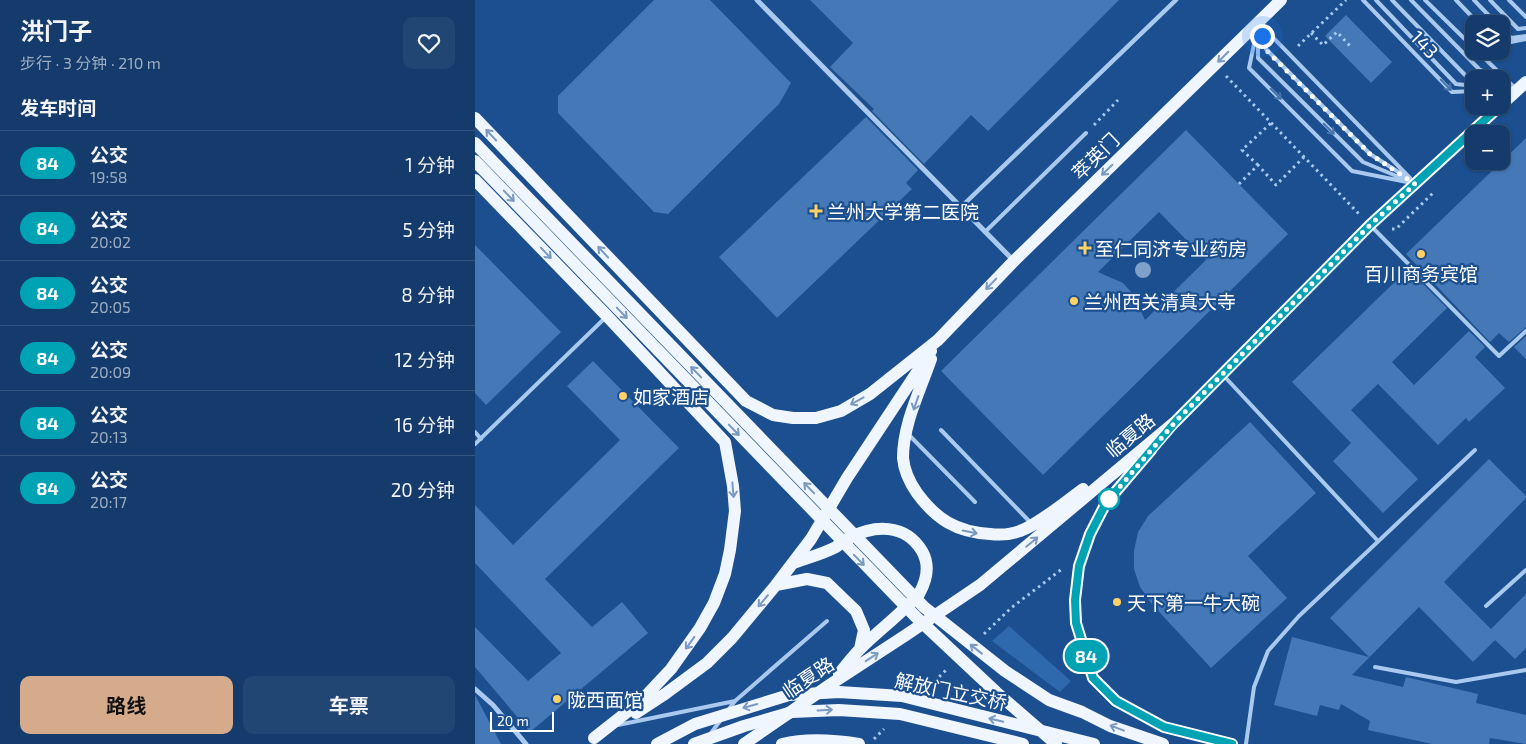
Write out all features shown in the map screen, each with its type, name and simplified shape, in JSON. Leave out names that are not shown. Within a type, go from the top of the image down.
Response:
[{"type":"main road","name":"萃英门","points":[[938,340],[1014,261],[1281,0]]},
{"type":"main road","name":"临夏路","points":[[1510,97],[1522,86]]},
{"type":"main road","name":"临夏路","points":[[744,744],[979,585],[1176,421],[1370,225],[1491,115]]},
{"type":"main road","points":[[475,118],[746,401],[773,415],[793,418],[816,418],[841,411],[870,394],[938,340]]},
{"type":"main road","points":[[475,143],[924,607],[1005,671],[1049,700],[1082,712],[1110,726],[1163,744]]},
{"type":"main road","points":[[475,161],[915,616],[996,692],[1056,744]]},
{"type":"main road","points":[[475,180],[607,316],[725,442],[733,486],[735,511],[725,574],[714,603],[700,628],[671,669],[641,701],[589,741]]},
{"type":"main road","points":[[938,340],[905,432],[903,459],[907,476],[923,501],[946,522],[962,530],[980,534],[1000,535],[1019,532],[1144,446],[1176,421]]},
{"type":"main road","points":[[589,741],[618,725],[665,694],[707,663],[732,638],[811,539],[847,478],[938,340]]},
{"type":"main road","points":[[1176,421],[1106,503],[1090,534],[1079,566],[1075,600],[1076,623],[1093,678],[1116,701],[1164,727],[1232,744]]},
{"type":"main road","points":[[793,563],[835,547],[847,539],[870,529],[882,528],[894,529],[906,534],[923,551],[927,562],[927,576],[919,595],[860,649],[831,684]]},
{"type":"main road","points":[[776,585],[807,579],[827,583],[856,611],[865,630],[860,649]]},
{"type":"main road","name":"解放门立交桥","points":[[657,744],[695,724],[789,694],[839,692],[903,696],[1094,744]]},
{"type":"main road","name":"解放门立交桥","points":[[694,744],[744,726],[792,712],[839,710],[900,714],[1023,744]]},
{"type":"main road","points":[[782,744],[835,740],[859,744]]},
{"type":"street","points":[[757,0],[1014,261]]},
{"type":"street","points":[[961,207],[1176,0]]},
{"type":"street","points":[[475,689],[493,705],[526,744]]},
{"type":"lane","name":"143","points":[[1363,0],[1452,92],[1465,91]]},
{"type":"lane","points":[[1376,0],[1456,84],[1465,85]]},
{"type":"lane","points":[[1392,0],[1465,76]]},
{"type":"lane","points":[[1411,0],[1481,70]]},
{"type":"lane","points":[[1425,0],[1465,39]]},
{"type":"lane","points":[[1456,0],[1470,15]]},
{"type":"lane","points":[[1474,0],[1488,15]]},
{"type":"lane","points":[[1490,0],[1518,29],[1526,28]]},
{"type":"lane","points":[[1509,0],[1526,17]]},
{"type":"lane","points":[[1258,23],[1415,184]]},
{"type":"lane","points":[[1258,23],[1249,68],[1353,171],[1415,184]]},
{"type":"lane","points":[[1258,23],[1257,58],[1363,162],[1415,184]]},
{"type":"lane","points":[[1258,23],[1266,50],[1370,154],[1415,184]]},
{"type":"lane","points":[[1510,37],[1526,37]]},
{"type":"lane","points":[[1510,41],[1526,37]]},
{"type":"lane","points":[[1489,60],[1522,86]]},
{"type":"lane","points":[[985,232],[1086,133]]},
{"type":"lane","points":[[1370,225],[1499,356],[1526,331]]},
{"type":"lane","points":[[475,444],[607,316]]},
{"type":"lane","points":[[1222,374],[1378,541]]},
{"type":"lane","points":[[941,430],[1032,524]]},
{"type":"lane","points":[[475,432],[481,439]]},
{"type":"lane","points":[[905,432],[975,502]]},
{"type":"lane","points":[[1246,744],[1254,687],[1268,651],[1299,616],[1475,450]]},
{"type":"lane","points":[[1486,606],[1526,570]]},
{"type":"lane","points":[[703,744],[735,701],[827,621]]},
{"type":"lane","points":[[1375,667],[1455,682],[1526,670]]},
{"type":"lane","points":[[618,725],[735,701]]},
{"type":"path","points":[[1289,55],[1346,0]]},
{"type":"path","points":[[1311,33],[1323,45],[1337,32],[1351,47]]},
{"type":"path","points":[[1215,65],[1370,225]]},
{"type":"path","points":[[1086,133],[1118,100]]},
{"type":"path","points":[[1271,123],[1242,150],[1276,184],[1304,157]]},
{"type":"path","points":[[1239,184],[1257,165]]},
{"type":"shaded area","points":[[1009,626],[1071,681],[1060,692],[992,641]]},
{"type":"building","points":[[654,0],[710,0],[791,83],[779,104],[668,214],[654,212],[558,113],[558,96]]},
{"type":"building","points":[[810,0],[1119,0],[988,131],[971,115],[924,164],[872,111],[874,109],[830,67],[853,43]]},
{"type":"building","points":[[1346,15],[1392,62],[1371,83],[1325,36]]},
{"type":"building","points":[[866,117],[918,170],[906,183],[912,189],[777,318],[719,257]]},
{"type":"building","name":"兰州西关清真大寺","points":[[1186,130],[1288,234],[1043,475],[941,371]],"holes":[[[1159,212],[1206,260],[1145,320],[1133,294],[1123,283],[1098,272]]]},
{"type":"building","points":[[1526,138],[1526,327],[1509,342],[1499,333],[1490,342],[1406,254],[1493,170],[1510,170],[1510,153]]},
{"type":"building","points":[[475,245],[561,332],[486,405],[475,393]]},
{"type":"building","points":[[1408,269],[1447,308],[1392,362],[1414,385],[1469,331],[1485,347],[1475,357],[1505,388],[1469,422],[1466,418],[1438,445],[1378,384],[1351,410],[1418,479],[1383,513],[1333,461],[1351,443],[1292,382]]},
{"type":"building","points":[[1526,336],[1526,359],[1514,347]]},
{"type":"building","points":[[593,361],[679,448],[545,579],[592,627],[622,602],[648,633],[530,732],[475,667],[475,627],[528,681],[561,653],[475,563],[475,505],[513,545],[620,440],[567,386]]},
{"type":"building","points":[[1250,422],[1316,493],[1248,556],[1287,598],[1211,668],[1151,603],[1140,587],[1134,569],[1134,551],[1138,532],[1148,516]]},
{"type":"building","points":[[1489,459],[1526,498],[1444,582],[1491,629],[1526,594],[1526,648],[1515,659],[1495,640],[1473,662],[1419,607],[1352,675],[1403,687],[1406,677],[1478,694],[1476,703],[1526,715],[1526,744],[1490,738],[1489,744],[1432,744],[1368,730],[1370,721],[1341,704],[1339,710],[1320,705],[1317,716],[1274,705],[1292,637],[1369,657],[1330,618]]},
{"type":"building","points":[[475,695],[501,744],[475,744]]},
{"type":"bus line","name":"84","points":[[1232,744],[1164,727],[1116,701],[1093,678],[1076,623],[1075,600],[1079,566],[1090,534],[1106,503],[1176,421],[1370,225],[1490,115]]},
{"type":"place","name":"兰州大学第二医院","points":[[816,211]]},
{"type":"place","name":"至仁同济专业药房","points":[[1085,248]]},
{"type":"place","name":"百川商务宾馆","points":[[1421,254]]},
{"type":"place","name":"兰州西关清真大寺","points":[[1074,301]]},
{"type":"place","name":"如家酒店","points":[[623,396]]},
{"type":"place","name":"天下第一牛大碗","points":[[1117,602]]},
{"type":"place","name":"陇西面馆","points":[[557,699]]},
{"type":"route","points":[[1109,499],[1106,503],[1176,421],[1370,225],[1415,184],[1370,154],[1266,50],[1262,36]]}]
